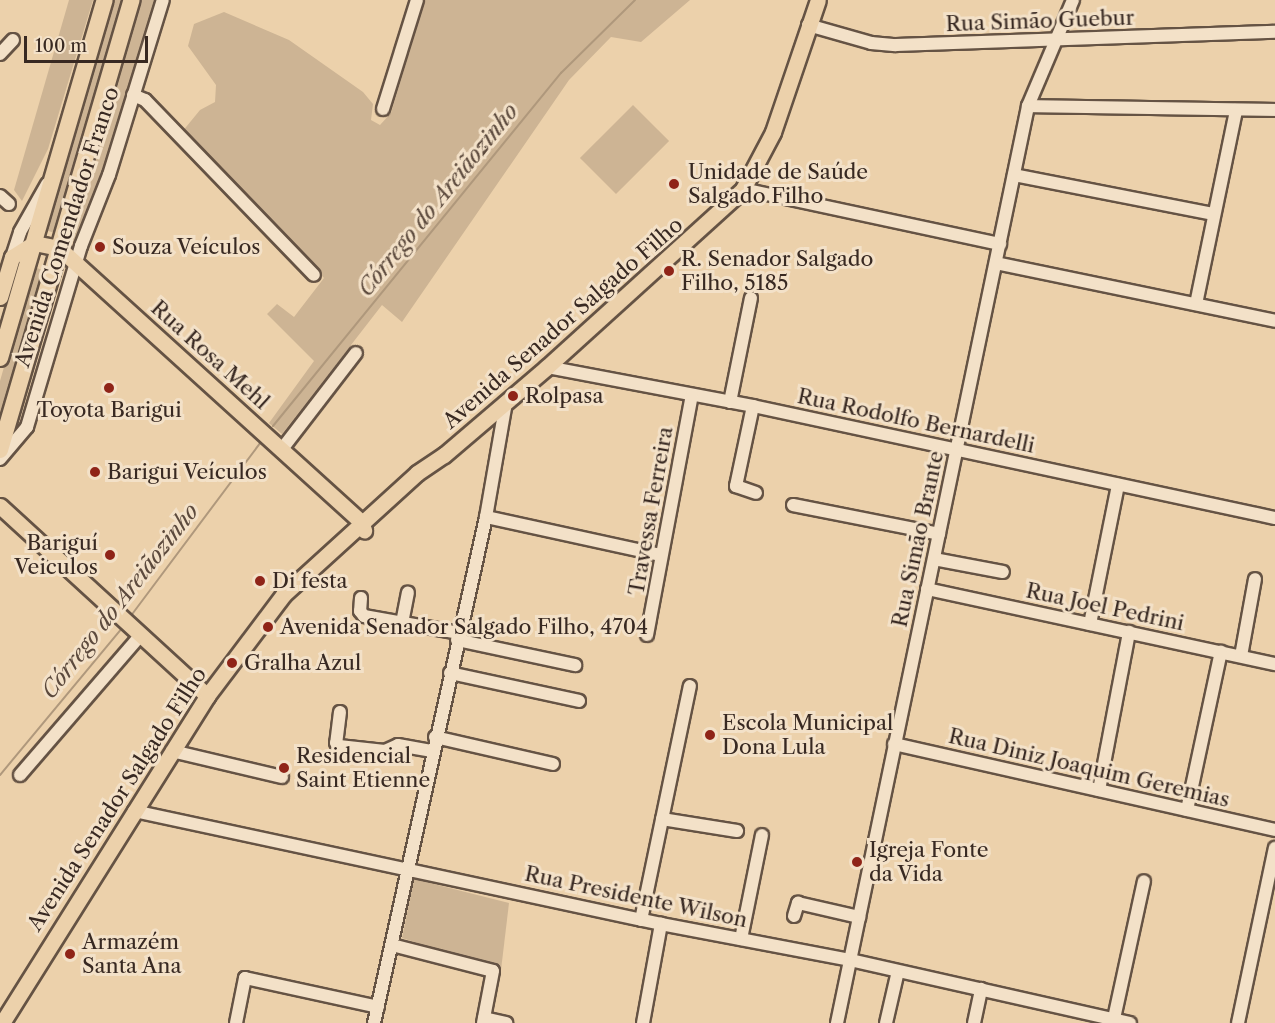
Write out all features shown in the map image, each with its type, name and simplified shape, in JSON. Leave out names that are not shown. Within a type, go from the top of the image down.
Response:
[{"type":"highway","name":"Avenida Comendador Franco","points":[[0,358],[105,0]]},
{"type":"highway","name":"Avenida Comendador Franco","points":[[0,450],[132,0]]},
{"type":"main road","name":"Avenida Senador Salgado Filho","points":[[2,1023],[207,696],[252,633],[278,605],[283,595],[363,527],[417,473],[444,455],[547,367],[743,189],[773,132],[818,0]]},
{"type":"main road","name":"Rua Rosa Mehl","points":[[34,243],[59,248],[77,262],[282,449],[363,527]]},
{"type":"main road","points":[[12,257],[34,243]]},
{"type":"main road","name":"Avenida Comendador Franco","points":[[0,297],[12,257]]},
{"type":"main road","points":[[0,506],[207,696]]},
{"type":"street","name":"Avenida Comendador Franco","points":[[0,459],[27,427],[77,262],[163,0]]},
{"type":"street","points":[[383,109],[417,0]]},
{"type":"street","name":"Rua Simão Brante","points":[[837,1023],[1028,106],[1053,41],[1073,0]]},
{"type":"street","name":"Rua Simão Guebur","points":[[808,25],[871,43],[896,45],[1275,32]]},
{"type":"street","points":[[0,54],[13,40]]},
{"type":"street","points":[[133,95],[145,100],[314,275]]},
{"type":"street","points":[[1028,106],[1275,110]]},
{"type":"street","points":[[1196,304],[1236,110]]},
{"type":"street","name":"Avenida Comendador Franco","points":[[12,257],[20,232],[54,173]]},
{"type":"street","points":[[1014,175],[1213,214]]},
{"type":"street","points":[[743,189],[1000,244]]},
{"type":"street","points":[[996,262],[1275,321]]},
{"type":"street","points":[[729,402],[752,298]]},
{"type":"street","points":[[282,449],[356,353]]},
{"type":"street","name":"Rua Rodolfo Bernardelli","points":[[547,367],[753,406],[1275,518]]},
{"type":"street","name":"Travessa Ferreira","points":[[648,635],[692,395]]},
{"type":"street","points":[[374,1023],[435,737],[486,517],[506,402]]},
{"type":"street","points":[[753,406],[736,486],[756,493]]},
{"type":"street","points":[[1090,624],[1118,484]]},
{"type":"street","points":[[793,505],[939,534]]},
{"type":"street","points":[[486,517],[661,555]]},
{"type":"street","points":[[934,559],[1003,572]]},
{"type":"street","points":[[1240,656],[1255,579]]},
{"type":"street","name":"Rua Joel Pedrini","points":[[927,589],[1275,664]]},
{"type":"street","points":[[402,623],[408,593]]},
{"type":"street","points":[[361,598],[361,614],[575,665]]},
{"type":"street","points":[[20,775],[131,626]]},
{"type":"street","points":[[1099,790],[1129,632]]},
{"type":"street","points":[[1186,810],[1221,652]]},
{"type":"street","points":[[450,673],[579,701]]},
{"type":"street","points":[[641,920],[690,686]]},
{"type":"street","points":[[340,712],[336,743],[339,746],[385,751],[398,745],[432,751]]},
{"type":"street","points":[[435,737],[553,764]]},
{"type":"street","name":"Rua Diniz Joaquim Geremias","points":[[894,744],[1275,830]]},
{"type":"street","points":[[172,751],[282,777]]},
{"type":"street","name":"Rua Presidente Wilson","points":[[134,811],[641,920],[898,970],[1113,1021],[1130,1023]]},
{"type":"street","points":[[662,819],[737,831]]},
{"type":"street","points":[[741,939],[762,835]]},
{"type":"street","points":[[1238,1023],[1275,848]]},
{"type":"street","points":[[1113,1021],[1144,881]]},
{"type":"street","points":[[794,916],[798,903],[859,917]]},
{"type":"street","points":[[643,1023],[661,924]]},
{"type":"street","points":[[392,945],[493,971],[483,1021],[506,1023]]},
{"type":"street","points":[[886,1023],[898,970]]},
{"type":"street","points":[[236,1023],[245,978],[378,1007]]},
{"type":"street","points":[[974,1023],[981,989]]},
{"type":"shaded area","points":[[69,0],[93,0],[48,149],[22,201],[14,190]]},
{"type":"shaded area","points":[[112,0],[123,0],[58,234],[45,230]]},
{"type":"shaded area","points":[[140,0],[160,0],[111,159],[78,243],[68,239]]},
{"type":"shaded area","points":[[425,0],[690,0],[641,42],[611,37],[569,80],[402,322],[382,305],[282,434],[269,423],[314,361],[267,314],[277,304],[294,317],[324,278],[182,132],[200,110],[215,102],[216,85],[188,46],[194,24],[224,12],[289,40],[363,92],[373,104],[371,120],[380,125],[391,113]]},
{"type":"shaded area","points":[[633,105],[669,141],[616,194],[580,158]]},
{"type":"shaded area","points":[[33,266],[46,272],[0,426],[0,381]]},
{"type":"shaded area","points":[[414,879],[509,903],[501,970],[402,938]]},
{"type":"waterway","name":"Córrego do Areiãozinho","points":[[273,426],[561,73],[635,0]]},
{"type":"waterway","name":"Córrego do Areiãozinho","points":[[130,617],[261,442]]},
{"type":"waterway","name":"Córrego do Areiãozinho","points":[[0,775],[123,627]]},
{"type":"place","name":"Unidade de Saúde Salgado Filho","points":[[674,184]]},
{"type":"place","name":"Souza Veículos","points":[[100,247]]},
{"type":"place","name":"R. Senador Salgado Filho, 5185","points":[[669,271]]},
{"type":"place","name":"Toyota Barigui","points":[[109,388]]},
{"type":"place","name":"Rolpasa","points":[[513,396]]},
{"type":"place","name":"Barigui Veículos","points":[[95,472]]},
{"type":"place","name":"Bariguí Veiculos","points":[[110,555]]},
{"type":"place","name":"Di festa","points":[[260,581]]},
{"type":"place","name":"Avenida Senador Salgado Filho, 4704","points":[[268,627]]},
{"type":"place","name":"Gralha Azul","points":[[232,663]]},
{"type":"place","name":"Escola Municipal Dona Lula","points":[[710,735]]},
{"type":"place","name":"Residencial Saint Etienne","points":[[284,768]]},
{"type":"place","name":"Igreja Fonte da Vida","points":[[857,862]]},
{"type":"place","name":"Armazém Santa Ana","points":[[70,954]]}]
